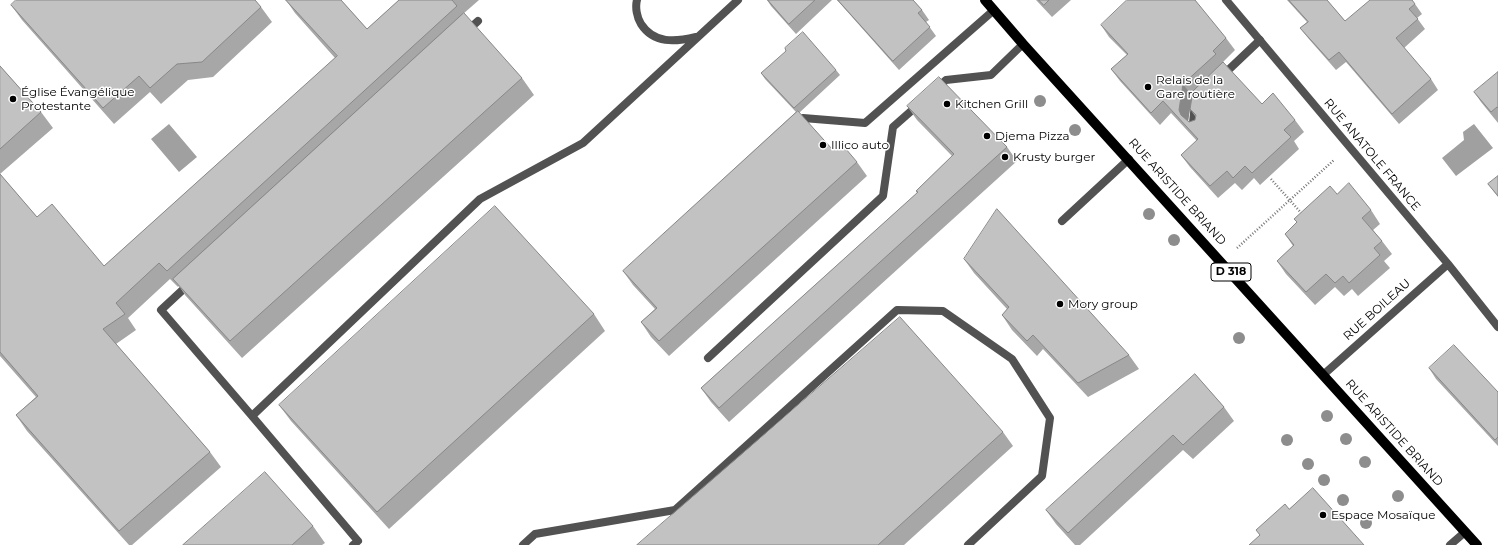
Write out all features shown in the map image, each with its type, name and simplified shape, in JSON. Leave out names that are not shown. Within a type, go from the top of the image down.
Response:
[{"type":"main road","name":"RUE ARISTIDE BRIAND","points":[[985,0],[1023,44],[1129,159],[1477,545]]},
{"type":"street","points":[[637,0],[638,20],[647,33],[663,40],[680,41],[698,37]]},
{"type":"street","points":[[252,416],[480,199],[583,143],[738,0]]},
{"type":"street","name":"RUE ANATOLE FRANCE","points":[[1226,0],[1448,264],[1498,327]]},
{"type":"street","points":[[791,128],[803,118],[866,123],[994,10]]},
{"type":"street","points":[[460,37],[478,21]]},
{"type":"street","points":[[1213,84],[1260,40]]},
{"type":"street","points":[[708,358],[883,196],[893,127],[946,80],[991,74],[1023,44]]},
{"type":"street","points":[[1199,129],[1193,122],[1196,100],[1202,95]]},
{"type":"street","points":[[1062,221],[1129,159]]},
{"type":"street","name":"RUE BOILEAU","points":[[1323,375],[1448,264]]},
{"type":"street","points":[[196,278],[161,310],[358,541],[353,545]]},
{"type":"street","points":[[523,545],[535,534],[675,510],[897,310],[943,311],[1012,359],[1050,418],[1042,476],[968,545]]},
{"type":"street","points":[[1450,545],[1465,532]]},
{"type":"path","points":[[1222,262],[1349,146]]},
{"type":"path","points":[[1272,179],[1304,217]]},
{"type":"shaded area","points":[[169,124],[197,157],[179,172],[151,139]]},
{"type":"shaded area","points":[[1474,124],[1493,148],[1456,176],[1442,158],[1464,140],[1463,132]]},
{"type":"building","points":[[16,0],[255,0],[261,7],[202,62],[177,64],[150,88],[139,76],[103,108],[11,5]]},
{"type":"building","points":[[286,0],[341,0],[367,29],[399,0],[452,0],[457,6],[167,271],[159,263],[116,303],[125,314],[103,329],[210,452],[119,531],[16,415],[38,396],[0,352],[0,174],[37,217],[52,204],[104,266],[337,56]]},
{"type":"building","points":[[768,0],[815,0],[789,24]]},
{"type":"building","points":[[838,0],[913,0],[922,10],[918,13],[930,27],[893,61]]},
{"type":"building","points":[[1039,0],[1049,0],[1044,5]]},
{"type":"building","points":[[1127,0],[1195,0],[1226,38],[1213,51],[1216,54],[1183,84],[1179,110],[1181,115],[1189,122],[1195,120],[1196,115],[1190,109],[1193,91],[1223,62],[1262,104],[1273,93],[1295,120],[1284,130],[1291,137],[1252,173],[1245,166],[1233,178],[1227,171],[1210,186],[1181,155],[1198,139],[1163,101],[1151,113],[1111,69],[1128,54],[1101,25]]},
{"type":"building","points":[[1289,0],[1327,0],[1345,21],[1370,0],[1412,0],[1415,4],[1409,9],[1418,19],[1396,38],[1431,79],[1392,114],[1339,52],[1329,60],[1300,28],[1308,22]]},
{"type":"building","points":[[464,13],[522,78],[230,341],[173,279]]},
{"type":"building","points":[[803,32],[836,70],[794,108],[761,73],[786,51],[785,48]]},
{"type":"building","points":[[0,66],[41,112],[0,149]]},
{"type":"building","points":[[1498,72],[1498,108],[1497,107],[1491,112],[1474,92]]},
{"type":"building","points":[[939,77],[1007,147],[719,408],[701,388],[918,192],[916,191],[954,154],[907,106]]},
{"type":"building","points":[[798,111],[832,149],[840,142],[857,162],[659,341],[641,322],[657,308],[623,271]]},
{"type":"building","points":[[1498,176],[1498,196],[1488,184]]},
{"type":"building","points":[[1349,183],[1371,210],[1362,218],[1382,241],[1374,248],[1380,255],[1349,283],[1343,276],[1335,283],[1326,274],[1306,292],[1277,261],[1294,245],[1285,234],[1297,222],[1294,219],[1330,186],[1337,194]]},
{"type":"building","points":[[495,206],[594,314],[377,512],[279,405]]},
{"type":"building","points":[[997,209],[1129,355],[1078,383],[1033,335],[1027,341],[1002,315],[1009,307],[964,259]]},
{"type":"building","points":[[900,317],[1003,432],[878,545],[637,545]]},
{"type":"building","points":[[1454,345],[1498,392],[1498,437],[1495,440],[1429,368]]},
{"type":"building","points":[[1195,374],[1224,407],[1183,445],[1173,435],[1068,533],[1046,510]]},
{"type":"building","points":[[265,472],[313,526],[292,545],[183,545]]},
{"type":"building","points":[[1313,488],[1364,545],[1249,545],[1260,535],[1256,530],[1285,504],[1289,509]]},
{"type":"place","name":"Relais de la Gare routière","points":[[1148,87]]},
{"type":"place","name":"Église Évangélique Protestante","points":[[13,99]]},
{"type":"place","name":"Kitchen Grill","points":[[947,104]]},
{"type":"place","name":"Djema Pizza","points":[[987,136]]},
{"type":"place","name":"Illico auto","points":[[823,145]]},
{"type":"place","name":"Krusty burger","points":[[1005,157]]},
{"type":"place","name":"Mory group","points":[[1060,304]]},
{"type":"place","name":"Espace Mosaïque","points":[[1323,515]]}]
